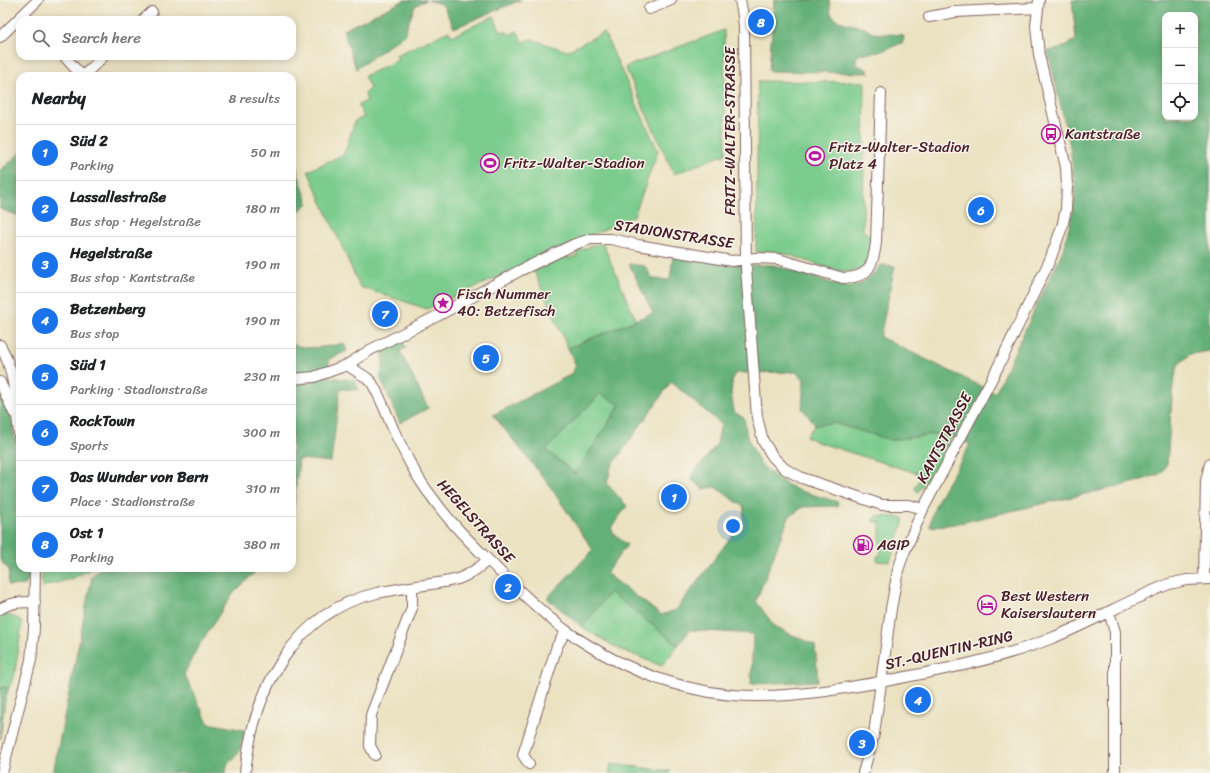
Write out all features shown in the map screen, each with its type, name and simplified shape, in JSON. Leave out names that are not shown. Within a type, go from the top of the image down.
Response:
[{"type":"street","points":[[28,16],[38,0]]},
{"type":"street","points":[[649,9],[671,0]]},
{"type":"street","name":"FRITZ-WALTER-STRASSE","points":[[740,0],[744,28],[746,258],[757,417],[763,441],[772,457],[785,469],[802,478],[882,505],[909,505],[923,509]]},
{"type":"street","name":"KANTSTRASSE","points":[[863,773],[874,734],[890,609],[898,570],[910,536],[1018,326],[1050,260],[1062,227],[1066,208],[1066,167],[1039,55],[1036,26],[1038,4],[955,12],[929,17]]},
{"type":"street","points":[[148,16],[152,12]]},
{"type":"street","points":[[0,38],[16,25]]},
{"type":"street","points":[[68,60],[78,72]]},
{"type":"street","points":[[86,72],[100,60]]},
{"type":"street","name":"STADIONSTRASSE","points":[[296,379],[314,377],[347,365],[370,350],[441,314],[519,271],[575,244],[591,239],[611,239],[732,261],[746,258],[778,259],[842,278],[852,278],[861,275],[868,270],[874,259],[876,243],[881,93]]},
{"type":"street","points":[[0,345],[5,353],[9,365],[16,411]]},
{"type":"street","name":"HEGELSTRASSE","points":[[347,365],[372,383],[405,455],[424,487],[448,517],[488,560],[532,602],[566,631],[599,652],[637,671],[672,683],[716,693],[758,696],[798,694],[829,691],[880,682]]},
{"type":"street","points":[[0,382],[16,419]]},
{"type":"street","name":"ST.-QUENTIN-RING","points":[[880,682],[960,666],[1015,650],[1051,638],[1169,584],[1187,580],[1207,579],[1206,481],[1210,464]]},
{"type":"street","points":[[246,773],[252,731],[272,677],[294,644],[313,625],[350,602],[376,594],[458,578],[477,569],[488,560]]},
{"type":"street","points":[[2,773],[30,664],[34,628],[35,572]]},
{"type":"street","points":[[375,755],[370,746],[371,715],[412,608],[412,587]]},
{"type":"street","points":[[0,609],[7,604],[18,602],[35,602]]},
{"type":"street","points":[[1109,612],[1115,632],[1115,773]]},
{"type":"street","points":[[529,764],[523,755],[557,646],[566,631]]},
{"type":"green space","points":[[405,0],[426,0],[415,6],[404,35],[356,69],[343,30]]},
{"type":"green space","points":[[428,0],[521,0],[454,28],[443,5]]},
{"type":"green space","points":[[774,0],[829,0],[831,14],[838,21],[865,28],[872,33],[903,35],[904,39],[902,43],[879,52],[860,54],[856,58],[857,65],[868,70],[869,73],[769,71]]},
{"type":"green space","points":[[1072,0],[1210,0],[1210,351],[1190,354],[1178,365],[1173,385],[1167,464],[1160,474],[1133,483],[955,524],[930,527],[935,506],[970,444],[952,437],[937,434],[891,440],[834,423],[815,425],[802,408],[804,379],[796,372],[737,373],[733,376],[731,393],[734,412],[744,418],[747,437],[760,464],[778,479],[797,490],[838,502],[838,506],[803,507],[789,517],[756,601],[775,627],[815,645],[818,681],[751,684],[753,634],[690,630],[678,645],[610,592],[582,627],[547,598],[593,550],[547,482],[493,415],[570,375],[576,366],[568,348],[653,313],[629,264],[645,266],[653,279],[670,280],[673,255],[734,265],[774,265],[842,286],[859,285],[872,276],[881,265],[895,266],[880,337],[995,393],[1063,250],[1073,211],[1075,191],[1070,146],[1048,51],[1059,49],[1076,40]],"holes":[[[671,382],[721,424],[717,444],[690,478],[703,489],[715,487],[744,507],[743,521],[676,610],[661,615],[606,573],[627,545],[615,535],[611,528],[627,506],[607,484],[611,467]],[[600,394],[620,405],[575,474],[546,450]]]},
{"type":"green space","name":"Fritz-Walter-Stadion","points":[[494,16],[500,31],[507,32],[509,35],[517,31],[523,42],[531,39],[567,51],[604,32],[658,151],[634,216],[427,309],[360,287],[308,171],[344,154],[355,121],[364,117],[358,105],[367,101],[366,94],[370,88],[364,76],[398,60],[396,55],[449,31],[452,36]]},
{"type":"green space","points":[[724,30],[726,154],[674,174],[625,67]]},
{"type":"green space","name":"Fritz-Walter-Stadion Platz 4","points":[[758,81],[865,82],[863,231],[870,236],[867,262],[862,268],[854,271],[845,271],[821,266],[778,252],[756,252]]},
{"type":"green space","points":[[16,157],[16,215],[0,209],[0,171]]},
{"type":"green space","points":[[296,167],[308,203],[296,214]]},
{"type":"green space","points":[[603,244],[636,320],[568,348],[534,271],[568,256],[569,259],[578,255],[577,252],[593,245]]},
{"type":"green space","points":[[401,339],[406,348],[400,351],[428,408],[400,423],[380,377],[383,367],[382,350]]},
{"type":"green space","points":[[344,343],[347,351],[329,359],[329,377],[354,380],[359,390],[340,389],[331,462],[299,459],[296,486],[296,345],[311,348]]},
{"type":"green space","points":[[600,394],[620,404],[576,474],[546,450]]},
{"type":"green space","points":[[0,395],[11,416],[16,444],[16,572],[29,572],[29,578],[25,585],[9,586],[9,570],[0,560]]},
{"type":"green space","points":[[834,423],[891,440],[937,434],[952,437],[939,462],[918,492],[915,488],[922,475],[817,442],[806,436],[815,425]]},
{"type":"green space","points":[[876,516],[902,517],[904,520],[890,562],[877,561],[877,556],[880,556],[881,546],[880,522],[873,522],[873,519]]},
{"type":"green space","points":[[42,572],[84,572],[73,578],[42,587]]},
{"type":"green space","points":[[96,572],[255,572],[232,595],[198,647],[184,674],[208,723],[245,730],[239,753],[227,765],[226,773],[53,773],[92,576]]},
{"type":"green space","points":[[610,592],[678,645],[662,666],[619,649],[582,627]]},
{"type":"green space","points":[[4,615],[12,616],[22,623],[15,672],[9,688],[4,687],[0,689],[0,618]]},
{"type":"green space","points":[[4,687],[9,688],[5,700],[0,739],[0,689]]},
{"type":"green space","points":[[611,764],[670,771],[670,773],[609,773]]},
{"type":"place","name":"Ost 1","points":[[761,22]]},
{"type":"place","name":"Kantstraße","points":[[1051,134]]},
{"type":"place","name":"Fritz-Walter-Stadion Platz 4","points":[[815,156]]},
{"type":"place","name":"Fritz-Walter-Stadion","points":[[490,163]]},
{"type":"place","name":"RockTown","points":[[981,210]]},
{"type":"place","name":"Fisch Nummer 40: Betzefisch","points":[[443,303]]},
{"type":"place","name":"Das Wunder von Bern","points":[[385,314]]},
{"type":"place","name":"Süd 1","points":[[486,358]]},
{"type":"place","name":"Süd 2","points":[[674,497]]},
{"type":"place","name":"AGIP","points":[[863,545]]},
{"type":"place","name":"Lassallestraße","points":[[508,587]]},
{"type":"place","name":"Best Western Kaiserslautern","points":[[987,605]]},
{"type":"place","name":"Betzenberg","points":[[918,700]]},
{"type":"place","name":"Hegelstraße","points":[[862,743]]}]
